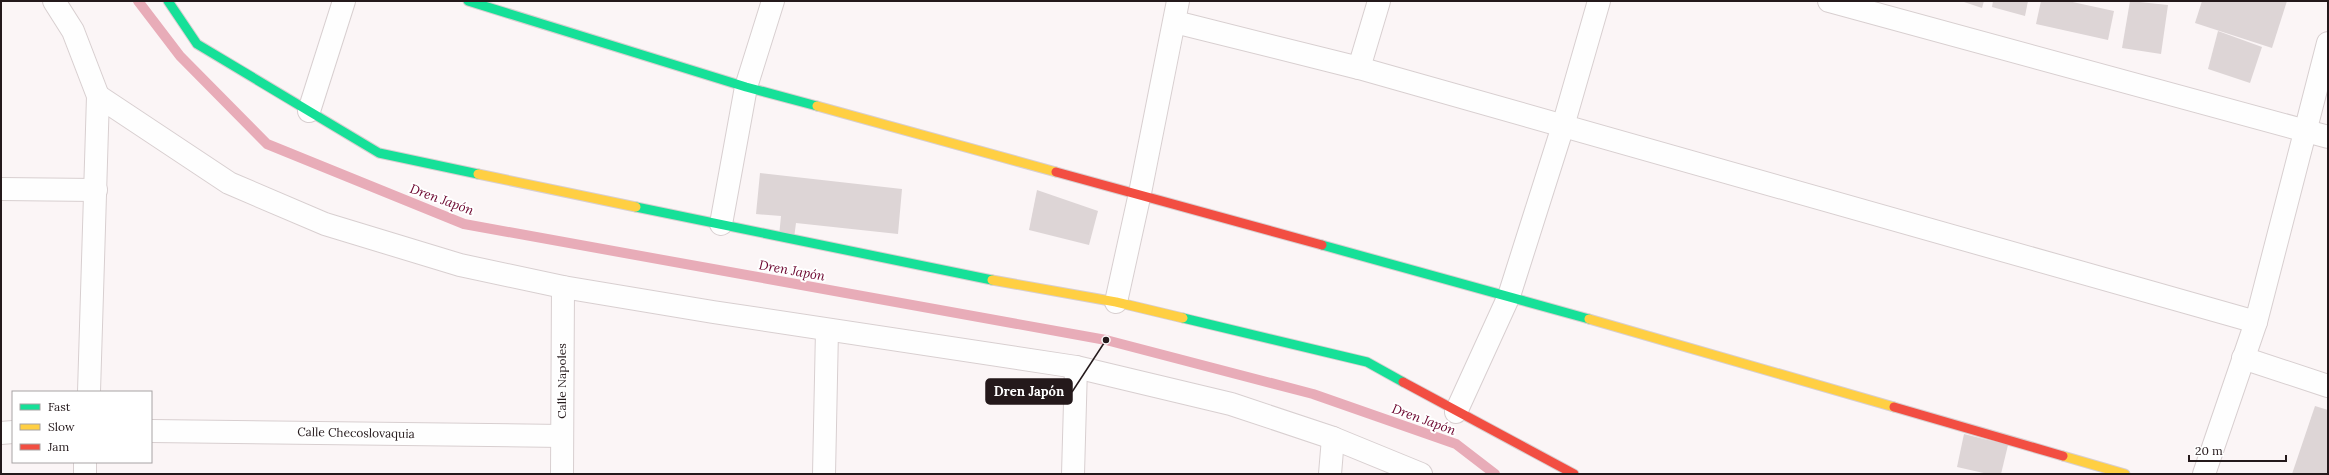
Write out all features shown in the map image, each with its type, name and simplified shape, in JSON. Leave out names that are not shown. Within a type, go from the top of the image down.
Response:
[{"type":"street","points":[[54,1],[73,31],[98,96],[89,391]]},
{"type":"street","points":[[168,1],[197,44],[379,153],[967,276],[1116,302],[1367,362],[1456,412],[1574,474]]},
{"type":"street","points":[[309,111],[344,1]]},
{"type":"street","points":[[468,1],[746,87],[1509,296],[2125,474]]},
{"type":"street","points":[[721,224],[746,87],[772,1]]},
{"type":"street","points":[[1358,68],[1379,1]]},
{"type":"street","points":[[1456,412],[1509,296],[1563,126],[1599,1]]},
{"type":"street","points":[[1829,1],[2328,137]]},
{"type":"street","points":[[1116,302],[1140,194],[1173,7],[1358,68],[2256,322]]},
{"type":"street","points":[[2204,474],[2256,322],[2328,43]]},
{"type":"street","points":[[98,96],[229,183],[325,224],[460,265],[563,287],[827,330],[1076,367],[1231,404],[1333,438],[1421,474]]},
{"type":"street","points":[[1,189],[96,190]]},
{"type":"street","name":"Calle Napoles","points":[[562,474],[563,287]]},
{"type":"street","points":[[824,474],[827,330]]},
{"type":"street","points":[[2243,358],[2328,386]]},
{"type":"street","points":[[1073,474],[1076,367]]},
{"type":"street","name":"Calle Checoslovaquia","points":[[152,431],[562,436]]},
{"type":"street","points":[[1,433],[12,432]]},
{"type":"street","points":[[1330,474],[1333,438]]},
{"type":"street","points":[[84,474],[85,463]]},
{"type":"building","points":[[1961,1],[1984,1],[1982,8]]},
{"type":"building","points":[[1993,1],[2028,1],[2025,16],[1992,7]]},
{"type":"building","points":[[2041,1],[2068,1],[2114,11],[2108,40],[2036,24]]},
{"type":"building","points":[[2130,1],[2168,5],[2161,54],[2122,48]]},
{"type":"building","points":[[2202,1],[2287,1],[2272,48],[2195,23]]},
{"type":"building","points":[[2218,31],[2262,47],[2250,83],[2208,69]]},
{"type":"building","points":[[760,173],[902,189],[898,234],[796,223],[794,238],[779,236],[781,216],[756,214]]},
{"type":"building","points":[[1037,190],[1098,211],[1089,245],[1029,230]]},
{"type":"building","points":[[2315,406],[2328,410],[2328,474],[2292,474]]},
{"type":"building","points":[[1964,434],[2008,445],[2001,474],[1988,474],[1957,467]]},
{"type":"waterway","name":"Dren Japón","points":[[138,1],[180,56],[267,144],[464,224],[1106,340],[1313,394],[1456,444],[1495,474]]},
{"type":"traffic: fast","points":[[168,1],[197,44],[379,153],[478,174]]},
{"type":"traffic: fast","points":[[468,1],[746,87],[817,106]]},
{"type":"traffic: fast","points":[[636,207],[992,280]]},
{"type":"traffic: fast","points":[[1322,245],[1589,319]]},
{"type":"traffic: fast","points":[[1183,318],[1367,362],[1403,382]]},
{"type":"traffic: slow","points":[[817,106],[1056,172]]},
{"type":"traffic: slow","points":[[478,174],[636,207]]},
{"type":"traffic: slow","points":[[992,280],[1116,302],[1183,318]]},
{"type":"traffic: slow","points":[[1589,319],[1894,407]]},
{"type":"traffic: slow","points":[[2063,456],[2125,474]]},
{"type":"traffic: jam","points":[[1056,172],[1322,245]]},
{"type":"traffic: jam","points":[[1403,382],[1574,474]]},
{"type":"traffic: jam","points":[[1894,407],[2063,456]]},
{"type":"place","name":"Dren Japón","points":[[1106,340]]}]
